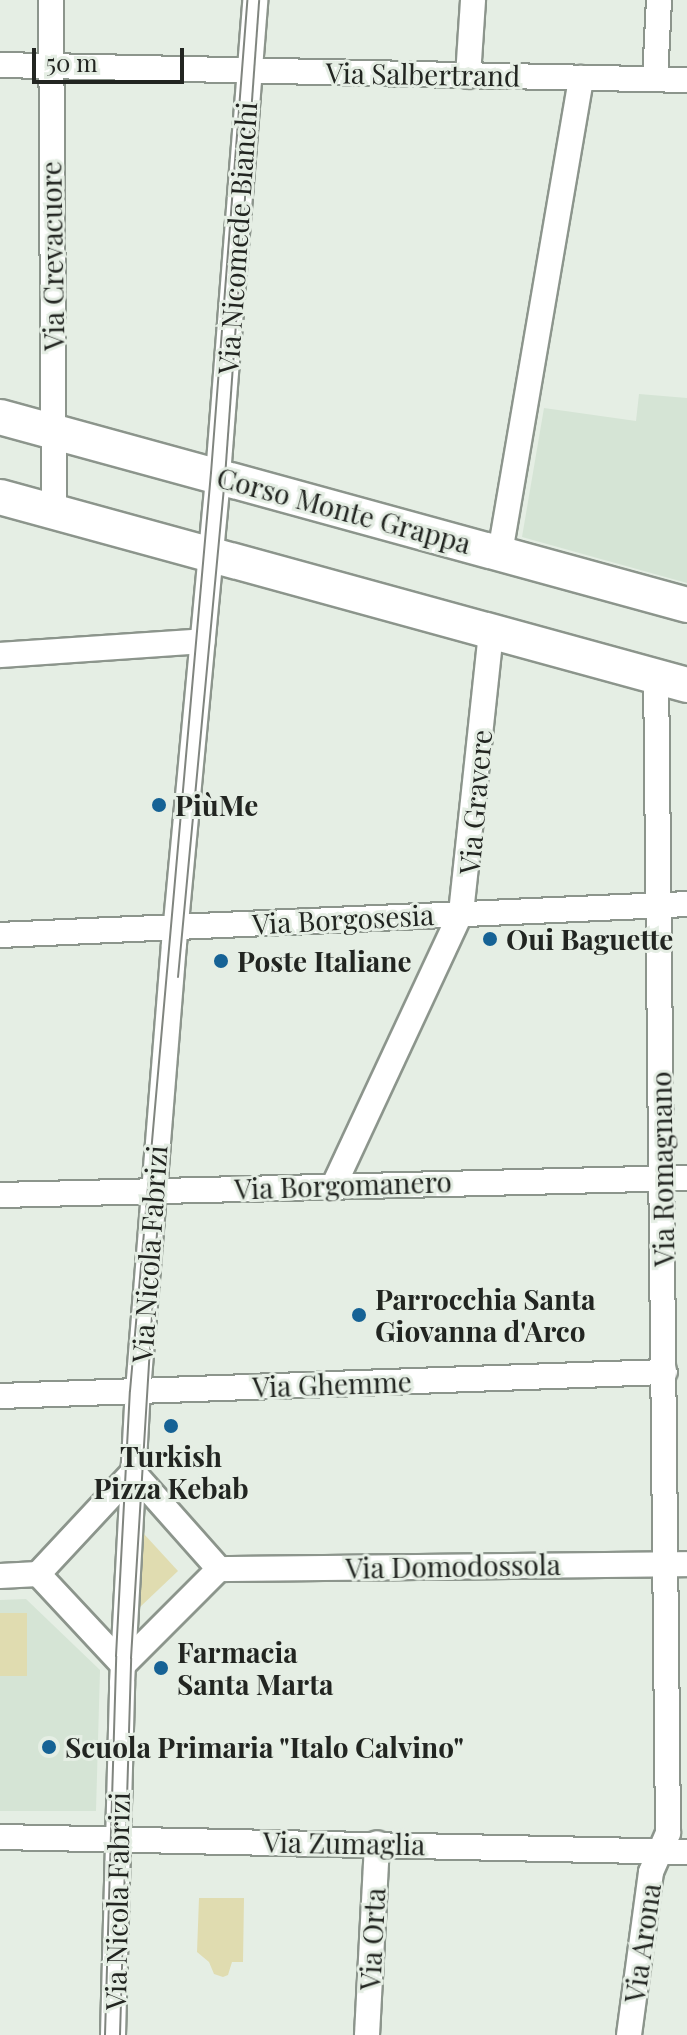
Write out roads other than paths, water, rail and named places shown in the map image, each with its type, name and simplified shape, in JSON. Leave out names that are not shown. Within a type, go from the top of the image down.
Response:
[{"type":"street","name":"Via Crevacuore","points":[[51,0],[54,511]]},
{"type":"street","name":"Via Nicomede Bianchi","points":[[218,475],[255,0]]},
{"type":"street","points":[[468,76],[473,0]]},
{"type":"street","points":[[655,79],[659,0]]},
{"type":"street","name":"Via Salbertrand","points":[[0,65],[687,80]]},
{"type":"street","points":[[500,553],[581,78]]},
{"type":"street","name":"Corso Monte Grappa","points":[[0,417],[687,605]]},
{"type":"street","name":"Via Nicola Fabrizi","points":[[113,2035],[123,1665],[138,1391],[176,927],[218,475]]},
{"type":"street","points":[[0,497],[671,681]]},
{"type":"street","name":"Via Gravere","points":[[334,1185],[461,913],[491,631]]},
{"type":"street","points":[[0,655],[203,641]]},
{"type":"street","name":"Via Romagnano","points":[[660,1852],[668,1833],[676,1564],[665,1372],[675,1178],[659,905],[671,681]]},
{"type":"street","name":"Via Borgosesia","points":[[0,935],[687,904]]},
{"type":"street","name":"Via Borgomanero","points":[[0,1195],[675,1178]]},
{"type":"street","name":"Via Ghemme","points":[[0,1396],[665,1372]]},
{"type":"street","points":[[0,1576],[38,1574],[133,1472],[219,1569],[123,1665],[38,1574]]},
{"type":"street","name":"Via Domodossola","points":[[219,1569],[676,1564]]},
{"type":"street","name":"Via Zumaglia","points":[[0,1837],[118,1837],[687,1852]]},
{"type":"street","name":"Via Orta","points":[[367,2035],[377,1843]]},
{"type":"street","name":"Via Arona","points":[[629,2035],[651,1872],[660,1852]]},
{"type":"tram line","points":[[105,2035],[116,1656],[130,1391],[211,473],[247,0]]},
{"type":"tram line","points":[[178,977],[225,477],[259,0]]},
{"type":"tram line","points":[[120,2035],[131,1658],[158,1212]]},
{"type":"place","name":"PiùMe","points":[[159,805]]},
{"type":"place","name":"Oui Baguette","points":[[490,939]]},
{"type":"place","name":"Poste Italiane","points":[[221,961]]},
{"type":"place","name":"Parrocchia Santa Giovanna d'Arco","points":[[359,1315]]},
{"type":"place","name":"Turkish Pizza Kebab","points":[[171,1426]]},
{"type":"place","name":"Farmacia Santa Marta","points":[[161,1668]]},
{"type":"place","name":"Scuola Primaria \"Italo Calvino\"","points":[[49,1747]]}]
